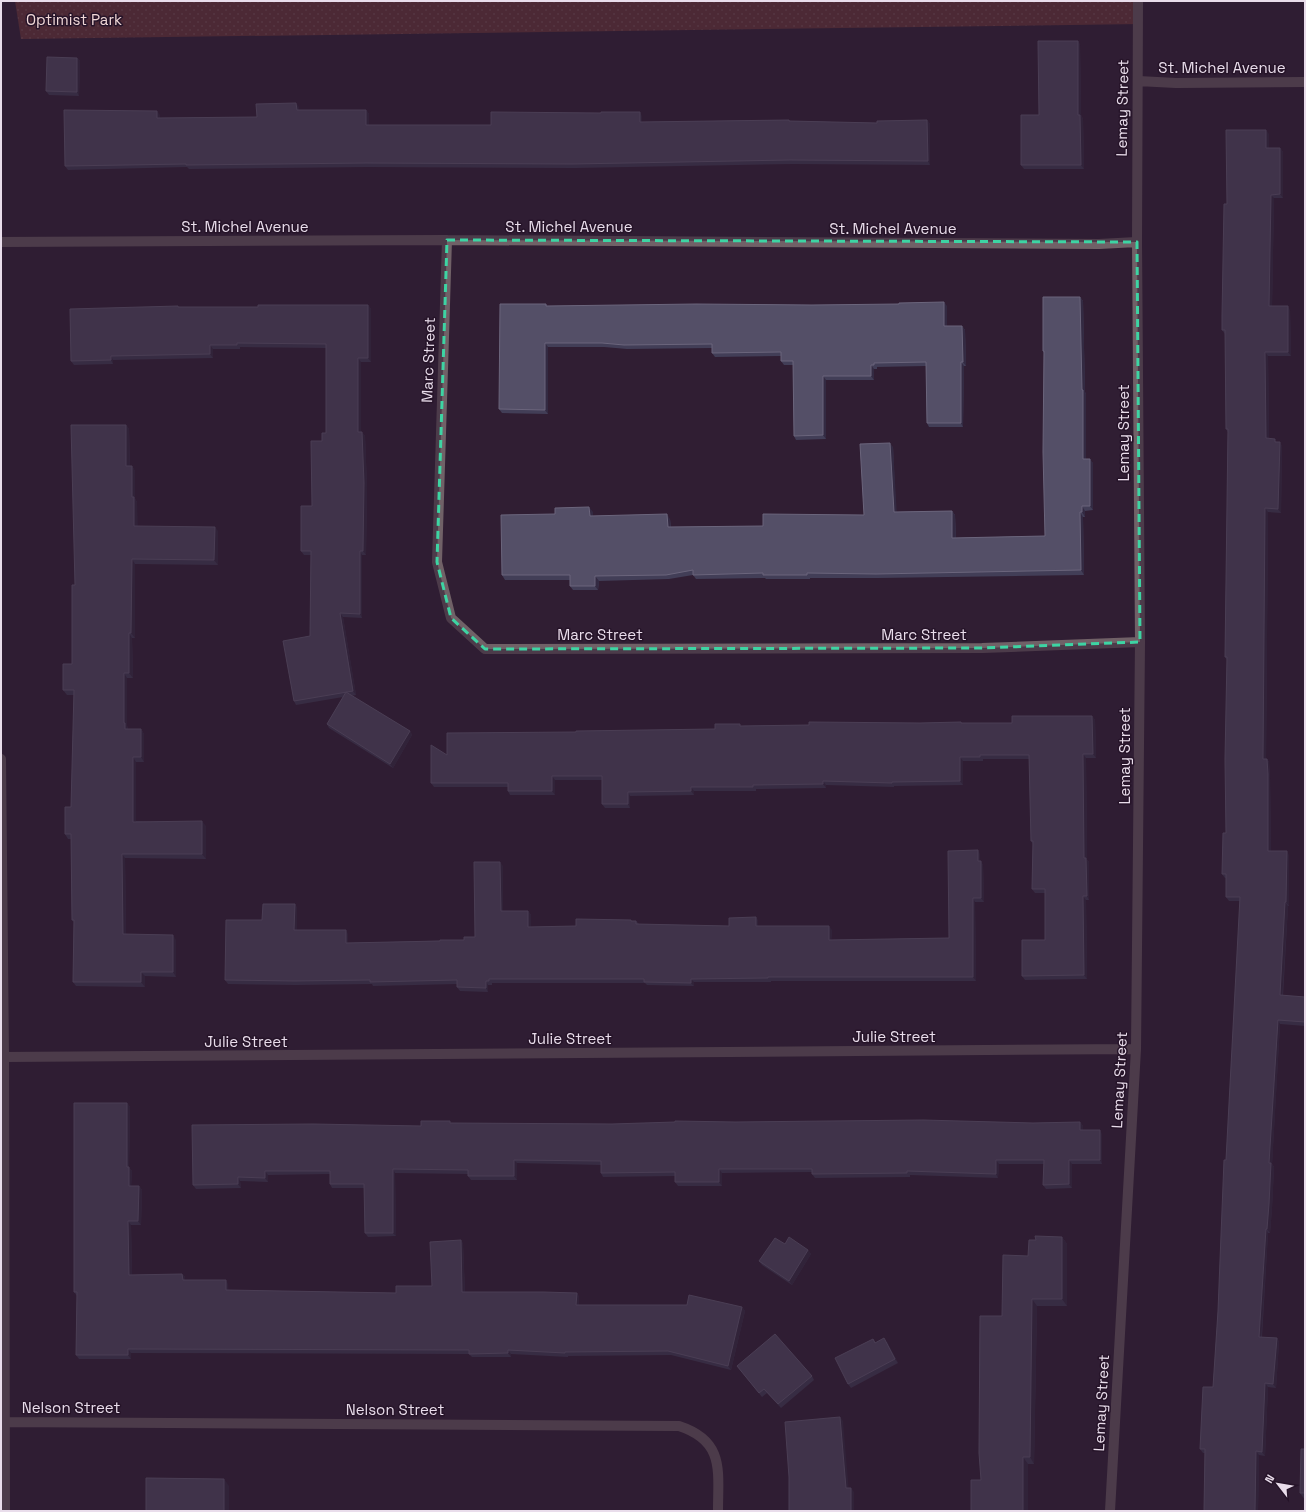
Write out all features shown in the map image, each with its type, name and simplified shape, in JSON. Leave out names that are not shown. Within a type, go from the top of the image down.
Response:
[{"type":"street","name":"Lemay Street","points":[[1110,1511],[1136,1049],[1140,642],[1137,242],[1138,1]]},
{"type":"street","name":"St. Michel Avenue","points":[[1138,81],[1176,83],[1305,82]]},
{"type":"street","name":"St. Michel Avenue","points":[[1,242],[447,240],[1099,244],[1137,242]]},
{"type":"street","name":"Marc Street","points":[[447,240],[437,562],[451,618],[485,649],[982,648],[1140,642]]},
{"type":"street","points":[[1,759],[4,1057],[4,1422],[6,1511]]},
{"type":"street","name":"Julie Street","points":[[4,1057],[1136,1049]]},
{"type":"street","name":"Nelson Street","points":[[4,1422],[679,1426],[691,1430],[707,1442],[715,1454],[718,1466],[718,1511]]},
{"type":"highlighted area","points":[[447,240],[1137,242],[1140,642],[982,648],[485,649],[451,618],[437,562]]},
{"type":"green space","name":"Optimist Park","points":[[15,1],[1140,1],[1141,24],[21,39]]},
{"type":"building","points":[[1038,41],[1078,41],[1078,115],[1080,115],[1081,165],[1021,165],[1021,115],[1039,115]]},
{"type":"building","points":[[47,57],[77,58],[77,92],[46,91]]},
{"type":"building","points":[[296,103],[297,110],[366,110],[366,125],[491,125],[491,112],[640,112],[640,122],[789,120],[877,123],[877,121],[927,120],[928,161],[790,160],[572,164],[366,163],[65,166],[64,110],[157,111],[157,118],[257,117],[256,104]]},
{"type":"building","points":[[1226,130],[1266,130],[1266,148],[1280,148],[1280,194],[1271,195],[1269,306],[1288,306],[1288,352],[1265,352],[1266,438],[1275,439],[1275,442],[1280,442],[1278,509],[1265,508],[1263,759],[1267,759],[1268,774],[1268,851],[1287,851],[1286,902],[1280,995],[1305,997],[1305,1022],[1278,1020],[1269,1163],[1271,1163],[1269,1204],[1259,1337],[1277,1338],[1273,1384],[1265,1383],[1262,1452],[1256,1451],[1255,1511],[1204,1511],[1205,1449],[1200,1449],[1203,1387],[1213,1387],[1218,1311],[1224,1160],[1226,1160],[1240,897],[1226,897],[1226,874],[1222,874],[1223,833],[1226,833],[1225,759],[1227,657],[1225,657],[1228,429],[1226,429],[1225,330],[1222,330],[1224,204],[1227,204]]},
{"type":"building","points":[[1043,297],[1080,297],[1083,390],[1083,459],[1090,459],[1090,506],[1082,506],[1082,512],[1080,512],[1081,570],[876,574],[807,573],[807,575],[763,575],[763,573],[693,575],[693,570],[666,575],[595,576],[595,586],[570,586],[570,575],[502,575],[501,515],[555,514],[555,508],[589,507],[590,516],[667,514],[668,527],[763,526],[763,514],[864,515],[860,444],[890,443],[894,512],[952,511],[952,538],[1045,536],[1043,452]]},
{"type":"building","points":[[944,302],[944,326],[962,326],[963,362],[961,362],[961,423],[927,423],[926,362],[874,363],[874,365],[871,365],[871,376],[823,376],[823,435],[794,436],[793,361],[781,361],[781,352],[712,353],[712,344],[624,345],[602,343],[545,343],[545,410],[499,409],[500,304],[546,304],[546,306],[696,304],[812,305]]},
{"type":"building","points":[[258,305],[368,305],[368,358],[358,358],[358,432],[362,432],[364,483],[363,551],[360,551],[360,614],[340,613],[353,691],[294,701],[283,641],[310,636],[311,551],[301,551],[301,506],[312,506],[311,441],[322,441],[322,433],[326,433],[326,344],[237,343],[237,345],[210,345],[210,354],[111,356],[111,360],[71,361],[70,309],[178,306],[258,307]]},
{"type":"building","points":[[71,425],[126,425],[126,466],[132,466],[134,526],[215,527],[214,560],[132,559],[131,633],[129,633],[129,673],[124,673],[124,723],[125,729],[141,729],[141,757],[133,757],[133,822],[202,821],[202,854],[122,854],[123,934],[173,935],[173,972],[141,972],[141,982],[73,982],[74,920],[72,920],[71,834],[65,834],[65,807],[71,807],[74,690],[63,690],[63,664],[72,664],[72,585],[75,585]]},
{"type":"building","points":[[346,692],[410,731],[390,764],[327,724]]},
{"type":"building","points":[[1012,716],[1092,716],[1093,754],[1083,754],[1084,858],[1086,858],[1087,896],[1083,896],[1084,975],[1022,976],[1022,940],[1045,940],[1045,889],[1032,889],[1033,841],[1031,841],[1029,755],[980,755],[980,757],[960,757],[960,781],[892,783],[823,781],[823,784],[753,785],[753,787],[691,787],[691,791],[628,792],[628,804],[602,804],[602,776],[552,776],[552,791],[508,791],[508,783],[431,783],[431,745],[447,755],[447,733],[715,729],[715,724],[740,724],[740,726],[809,725],[809,722],[1012,723]]},
{"type":"building","points":[[978,850],[978,861],[981,861],[981,898],[973,898],[973,977],[768,977],[691,979],[691,983],[644,982],[644,979],[489,979],[489,981],[486,981],[486,988],[457,987],[457,980],[370,982],[370,980],[225,980],[226,920],[262,920],[263,904],[295,904],[294,930],[346,930],[346,943],[464,940],[464,937],[475,937],[474,862],[500,862],[501,911],[528,911],[528,927],[576,926],[576,919],[631,920],[636,921],[636,924],[729,926],[729,918],[756,917],[756,926],[829,926],[829,940],[949,938],[948,851]]},
{"type":"building","points":[[74,1103],[127,1103],[127,1167],[129,1167],[129,1186],[139,1186],[138,1221],[128,1221],[129,1275],[182,1274],[183,1280],[226,1280],[226,1290],[396,1293],[396,1286],[432,1286],[430,1242],[461,1240],[462,1292],[577,1293],[576,1305],[687,1305],[689,1295],[742,1307],[728,1366],[668,1351],[565,1353],[508,1350],[508,1353],[469,1354],[469,1350],[128,1349],[128,1355],[76,1355],[77,1292],[74,1292]]},
{"type":"building","points":[[923,1120],[1033,1123],[1080,1122],[1080,1130],[1100,1130],[1100,1160],[1069,1160],[1069,1184],[1043,1185],[1044,1160],[996,1160],[996,1174],[907,1171],[907,1173],[812,1174],[812,1169],[719,1169],[719,1182],[675,1182],[675,1172],[601,1173],[601,1161],[514,1160],[514,1176],[468,1176],[468,1170],[393,1169],[393,1233],[365,1233],[364,1184],[330,1184],[330,1171],[265,1171],[265,1178],[238,1177],[238,1184],[193,1185],[192,1125],[313,1124],[421,1126],[421,1121],[450,1121],[450,1123],[612,1124],[675,1121],[735,1122]]},
{"type":"building","points":[[1035,1236],[1062,1237],[1062,1299],[1032,1299],[1030,1457],[1023,1457],[1023,1511],[971,1511],[971,1480],[981,1480],[979,1453],[980,1316],[1002,1316],[1003,1255],[1028,1256],[1029,1240],[1036,1240]]},
{"type":"building","points":[[789,1237],[808,1250],[789,1281],[759,1261],[775,1238],[785,1244]]},
{"type":"building","points":[[775,1334],[812,1376],[778,1404],[764,1389],[759,1393],[737,1366]]},
{"type":"building","points":[[884,1338],[895,1359],[848,1384],[835,1358],[873,1339],[875,1343]]},
{"type":"building","points":[[840,1417],[846,1488],[851,1488],[851,1511],[789,1511],[789,1477],[785,1422]]},
{"type":"building","points":[[1301,1449],[1305,1449],[1305,1493],[1300,1493]]},
{"type":"building","points":[[146,1478],[224,1479],[224,1511],[146,1511]]}]
